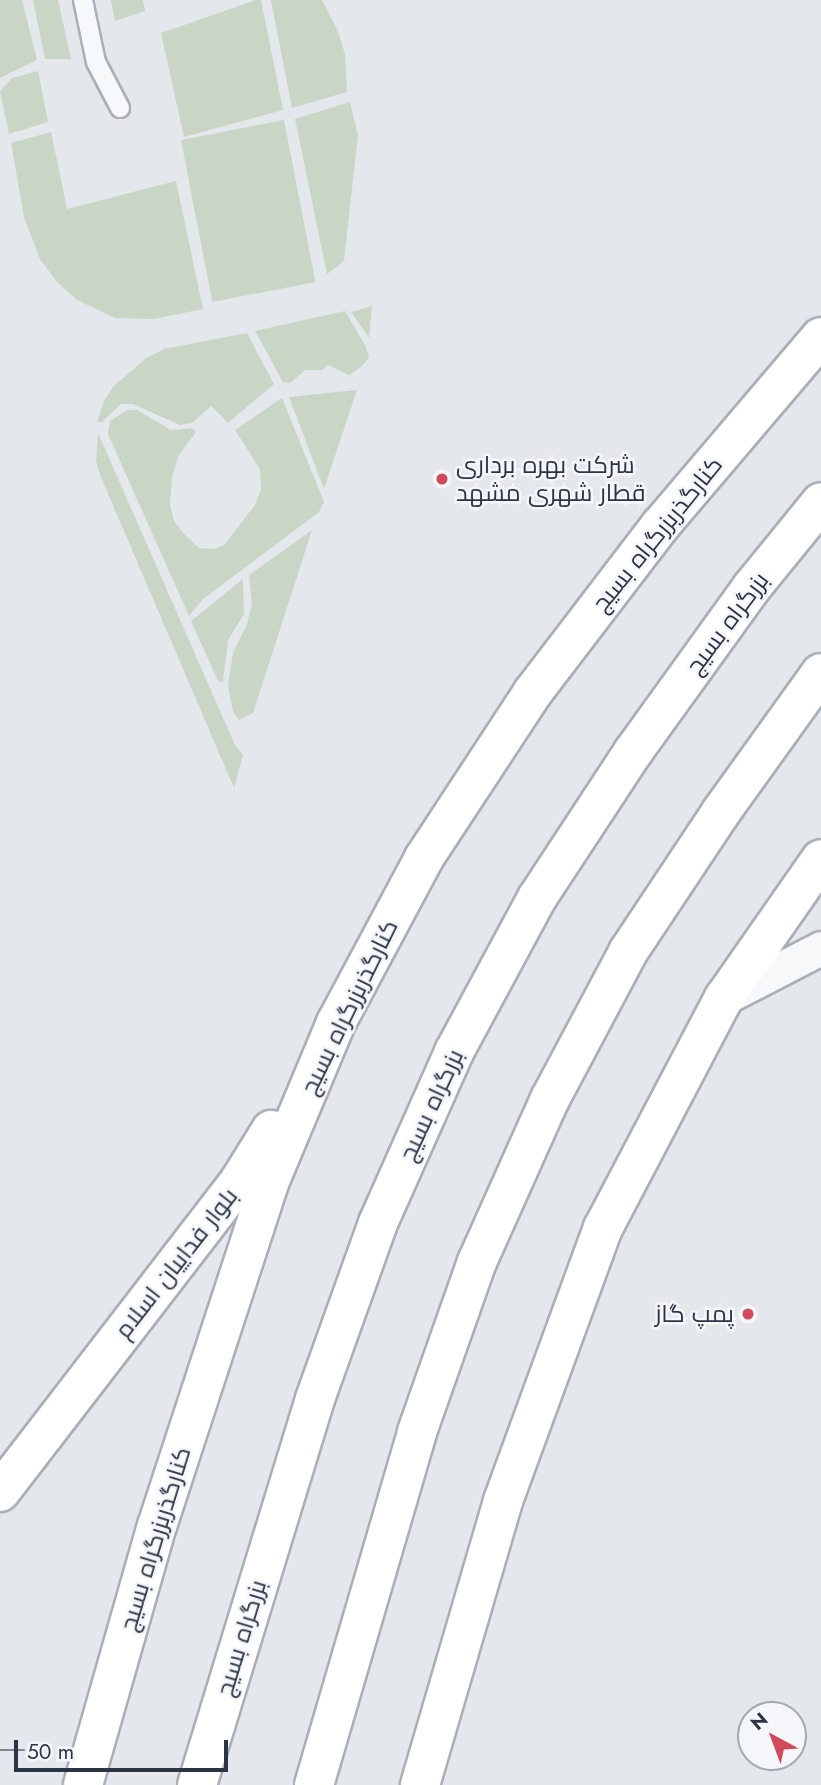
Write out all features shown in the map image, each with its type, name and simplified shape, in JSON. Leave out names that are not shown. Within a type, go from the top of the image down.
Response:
[{"type":"main road","name":"کنارگذربزرگراه بسیج","points":[[83,1785],[157,1526],[264,1196],[335,1023],[424,858],[533,692],[660,526],[821,337]]},
{"type":"main road","name":"بزرگراه بسیج","points":[[197,1785],[315,1399],[378,1223],[454,1052],[537,898],[632,752],[752,587],[821,502]]},
{"type":"main road","points":[[314,1785],[417,1432],[477,1262],[550,1099],[628,952],[721,812],[821,673]]},
{"type":"main road","points":[[419,1785],[503,1501],[603,1228],[724,998],[821,859]]},
{"type":"main road","name":"بلوار فداییان اسلام","points":[[0,1492],[240,1180],[335,1023]]},
{"type":"main road","points":[[175,1785],[225,1689]]},
{"type":"street","points":[[724,998],[821,948]]},
{"type":"lane","points":[[83,0],[96,62],[120,108]]},
{"type":"green space","points":[[0,0],[22,0],[37,60],[0,78]]},
{"type":"green space","points":[[33,0],[58,0],[71,59],[45,59]]},
{"type":"green space","points":[[111,0],[143,0],[145,11],[115,21]]},
{"type":"green space","points":[[261,0],[283,110],[184,137],[161,33]]},
{"type":"green space","points":[[271,0],[322,0],[337,29],[345,54],[347,92],[292,108]]},
{"type":"green space","points":[[38,71],[48,122],[9,134],[0,91],[12,78]]},
{"type":"green space","points":[[350,102],[358,135],[344,261],[327,274],[295,119]]},
{"type":"green space","points":[[284,120],[315,282],[212,302],[181,140]]},
{"type":"green space","points":[[51,132],[67,209],[176,181],[203,309],[154,319],[115,318],[77,300],[57,282],[40,259],[24,217],[11,143]]},
{"type":"green space","points":[[372,306],[369,338],[351,312]]},
{"type":"green space","points":[[345,311],[366,347],[369,358],[349,375],[328,365],[322,370],[305,370],[290,383],[283,382],[255,331]]},
{"type":"green space","points":[[247,333],[274,384],[228,423],[211,406],[192,423],[180,425],[133,404],[121,404],[102,422],[97,422],[104,401],[114,386],[145,359],[164,349]]},
{"type":"green space","points":[[357,390],[324,489],[289,397]]},
{"type":"green space","points":[[282,398],[324,502],[319,512],[203,599],[189,616],[108,434],[110,421],[127,410],[137,410],[171,430],[193,428],[196,432],[179,455],[172,476],[170,505],[174,521],[185,535],[199,548],[214,549],[224,545],[255,505],[261,489],[260,469],[235,430]]},
{"type":"green space","points":[[98,433],[235,745],[243,755],[234,788],[100,475],[96,461]]},
{"type":"green space","points":[[312,530],[253,713],[239,720],[233,712],[228,686],[233,653],[247,624],[252,604],[249,575]]},
{"type":"green space","points":[[243,579],[244,614],[228,640],[223,682],[218,681],[191,621]]},
{"type":"tram line","points":[[0,1750],[24,1750]]},
{"type":"place","name":"شرکت بهره برداری قطار شهری مشهد","points":[[442,479]]},
{"type":"place","name":"پمپ گاز","points":[[748,1314]]}]
